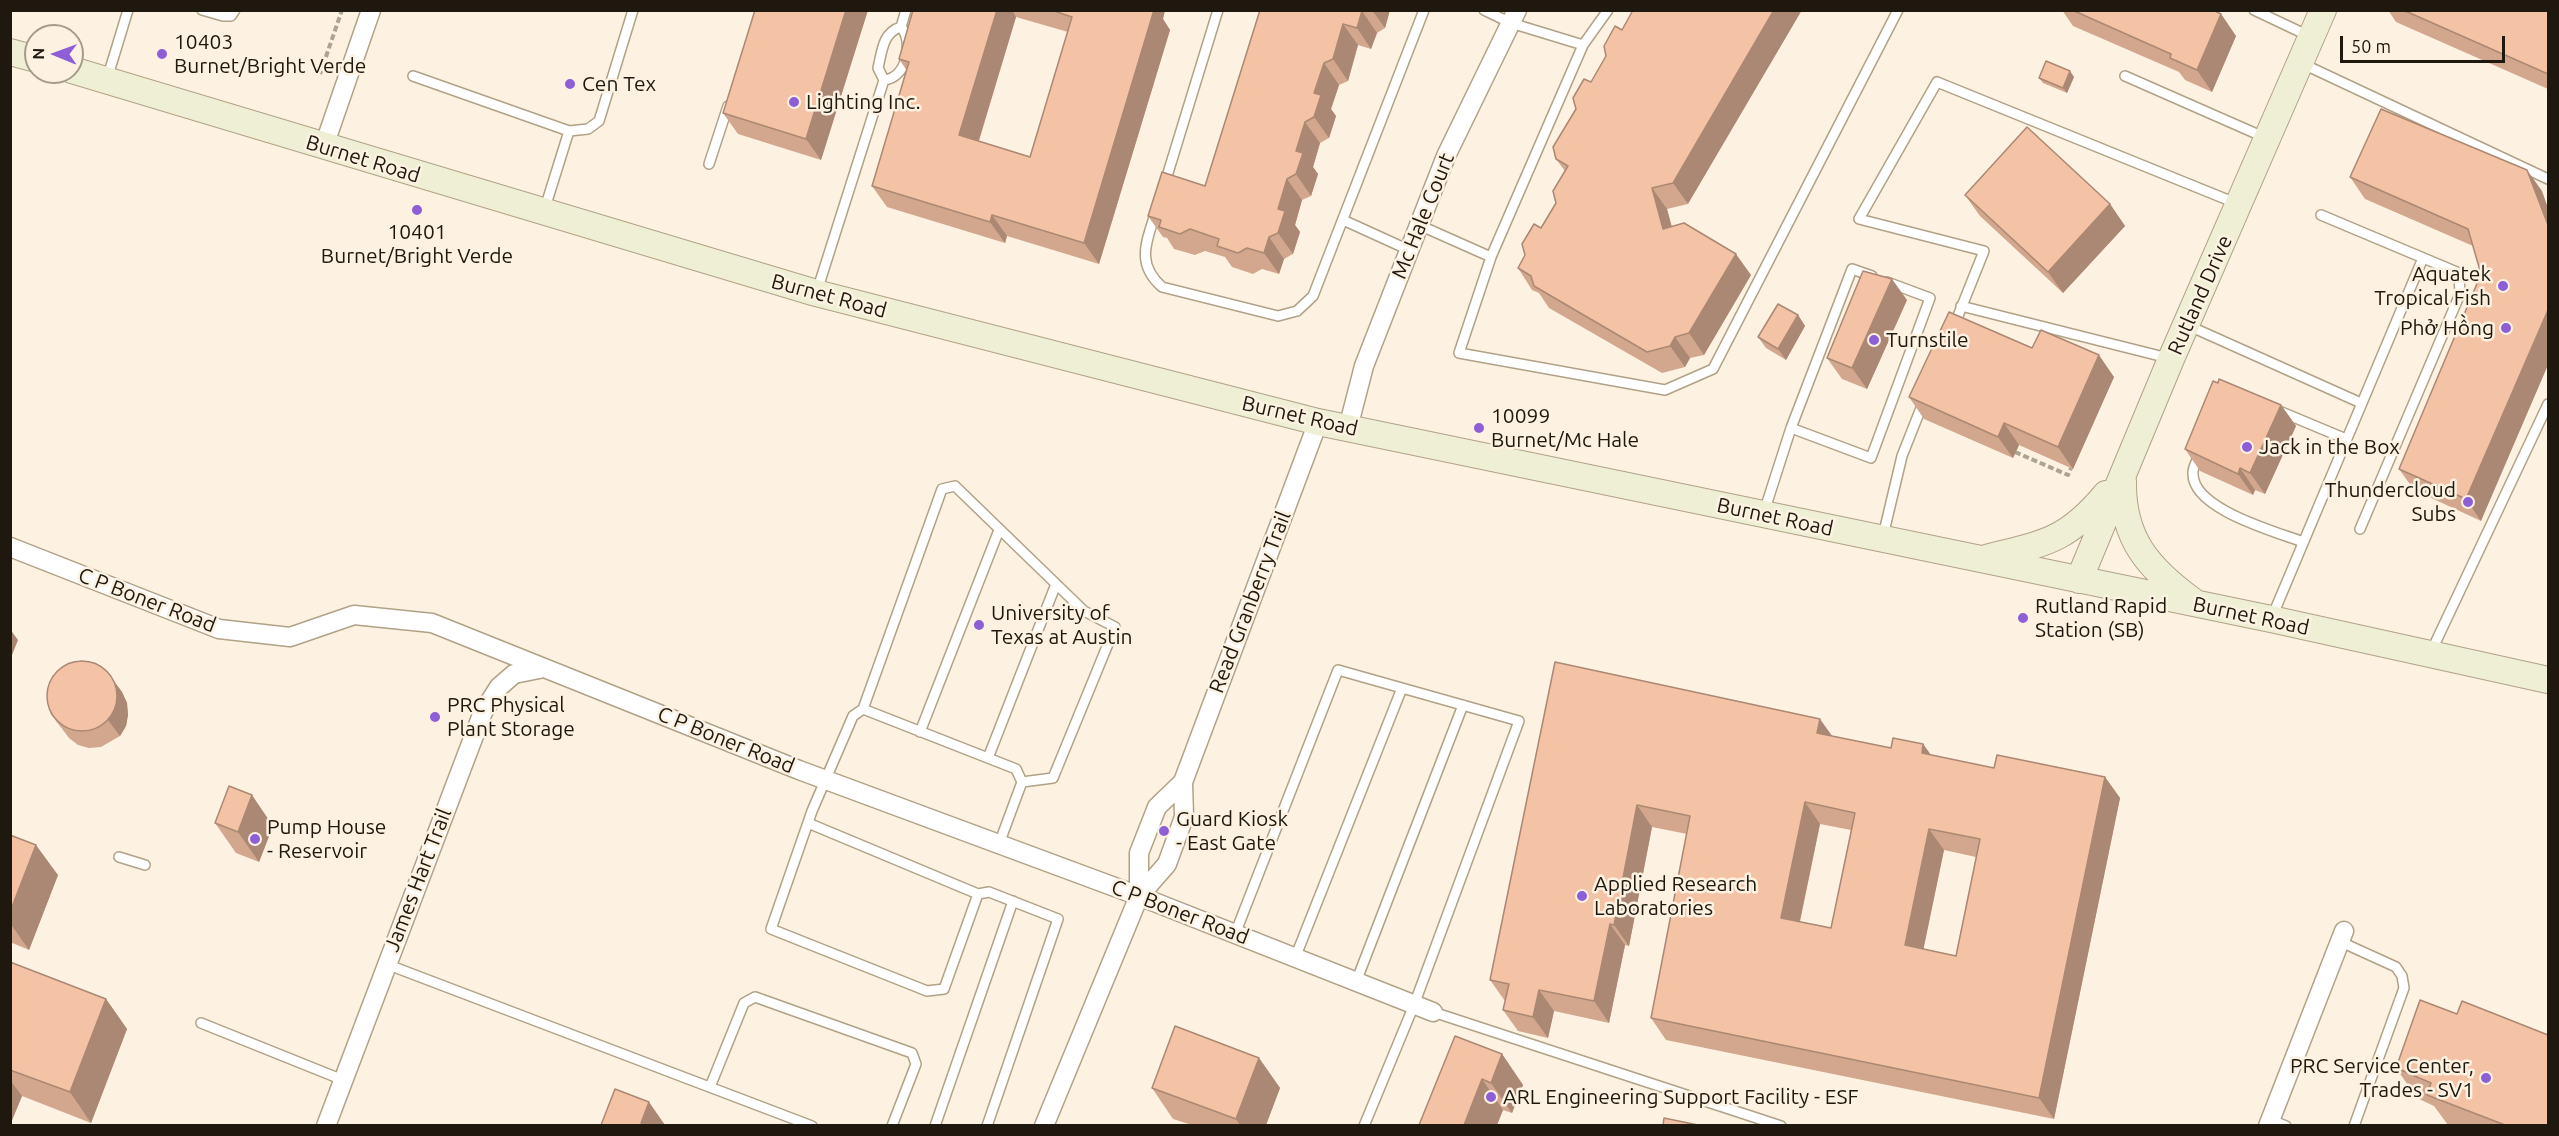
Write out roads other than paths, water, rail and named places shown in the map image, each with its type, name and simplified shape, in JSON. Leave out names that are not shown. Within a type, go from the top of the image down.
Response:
[{"type":"main road","name":"Rutland Drive","points":[[2079,580],[2171,359],[2323,10]]},
{"type":"main road","name":"Burnet Road","points":[[84,74],[816,294],[1318,422],[2271,619],[2548,680]]},
{"type":"main road","points":[[1978,560],[2053,540],[2071,530],[2087,517],[2123,472]]},
{"type":"main road","points":[[2123,472],[2125,514],[2140,551],[2171,585],[2198,605]]},
{"type":"street","points":[[324,146],[371,10]]},
{"type":"street","name":"Mc Hale Court","points":[[1348,428],[1364,366],[1446,156],[1514,17]]},
{"type":"street","name":"Read Granberry Trail","points":[[1044,1125],[1139,896],[1167,864],[1184,817],[1183,782],[1318,422]]},
{"type":"street","name":"C P Boner Road","points":[[10,547],[219,629],[290,637],[354,615],[432,623],[826,779],[1139,896],[1433,1012]]},
{"type":"street","name":"James Hart Trail","points":[[326,1125],[483,712],[498,687],[514,674],[546,668]]},
{"type":"street","name":"Read Granberry Trail","points":[[1139,896],[1139,853],[1157,807],[1183,782]]},
{"type":"street","points":[[2275,1124],[2342,936]]},
{"type":"lane","points":[[107,81],[128,10]]},
{"type":"lane","points":[[202,10],[231,16],[236,10]]},
{"type":"lane","points":[[413,76],[568,131],[588,129],[599,121],[633,10]]},
{"type":"lane","points":[[816,294],[884,80],[878,68],[882,51],[888,34],[901,27],[906,10]]},
{"type":"lane","points":[[1161,194],[1218,10]]},
{"type":"lane","points":[[1158,205],[1147,239],[1144,261],[1150,277],[1162,287],[1278,316],[1297,311],[1313,296],[1424,10]]},
{"type":"lane","points":[[1484,10],[1514,17],[1583,45]]},
{"type":"lane","points":[[1608,10],[1583,45],[1491,257],[1459,352],[1665,390],[1713,369],[1898,10]]},
{"type":"lane","points":[[2253,10],[2311,37]]},
{"type":"lane","points":[[884,80],[893,80],[899,74],[905,60],[909,44],[907,34],[901,27]]},
{"type":"lane","points":[[2301,63],[2548,179]]},
{"type":"lane","points":[[2125,76],[2268,139]]},
{"type":"lane","points":[[1949,339],[1984,251],[1859,219],[1937,82],[2240,205]]},
{"type":"lane","points":[[709,164],[730,98]]},
{"type":"lane","points":[[543,213],[568,131]]},
{"type":"lane","points":[[2321,215],[2459,273],[2460,294],[2360,529]]},
{"type":"lane","points":[[1343,220],[1409,250]]},
{"type":"lane","points":[[1419,225],[1491,257]]},
{"type":"lane","points":[[2271,619],[2423,258]]},
{"type":"lane","points":[[1763,514],[1791,428],[1852,269],[1930,298],[1871,458],[1791,428]]},
{"type":"lane","points":[[1961,306],[2171,359]]},
{"type":"lane","points":[[2187,325],[2361,403]]},
{"type":"lane","points":[[1882,539],[1902,456],[1928,390]]},
{"type":"lane","points":[[2430,654],[2548,404]]},
{"type":"lane","points":[[2273,408],[2346,439]]},
{"type":"lane","points":[[2204,443],[2192,473],[2197,492],[2215,507],[2303,542]]},
{"type":"lane","points":[[978,894],[944,989],[927,991],[771,929],[807,824],[853,716],[863,709],[942,489],[955,486],[1084,611],[1115,627],[1053,778],[1022,782]]},
{"type":"lane","points":[[920,732],[999,530]]},
{"type":"lane","points":[[988,758],[1056,584]]},
{"type":"lane","points":[[1235,934],[1338,670],[1519,721],[1414,1005],[1364,1125]]},
{"type":"lane","points":[[1295,958],[1402,688]]},
{"type":"lane","points":[[1356,982],[1463,705]]},
{"type":"lane","points":[[863,709],[1016,770],[1022,782],[999,844]]},
{"type":"lane","points":[[807,824],[978,894],[989,892],[1058,919],[987,1125]]},
{"type":"lane","points":[[119,857],[145,865]]},
{"type":"lane","points":[[935,1125],[1013,901]]},
{"type":"lane","points":[[2342,936],[2396,968],[2402,976],[2404,988],[2354,1125]]},
{"type":"lane","points":[[386,964],[812,1125]]},
{"type":"lane","points":[[710,1087],[744,1003],[755,998],[912,1053],[915,1064],[892,1125]]},
{"type":"lane","points":[[1433,1012],[1781,1125]]},
{"type":"lane","points":[[201,1023],[343,1080]]},
{"type":"place","name":"10403 Burnet/Bright Verde","points":[[162,54]]},
{"type":"place","name":"Cen Tex","points":[[570,84]]},
{"type":"place","name":"Lighting Inc.","points":[[794,102]]},
{"type":"place","name":"10401 Burnet/Bright Verde","points":[[417,210]]},
{"type":"place","name":"Aquatek Tropical Fish","points":[[2503,286]]},
{"type":"place","name":"Phở Hồng","points":[[2506,328]]},
{"type":"place","name":"Turnstile","points":[[1874,340]]},
{"type":"place","name":"10099 Burnet/Mc Hale","points":[[1479,428]]},
{"type":"place","name":"Jack in the Box","points":[[2247,447]]},
{"type":"place","name":"Thundercloud Subs","points":[[2468,502]]},
{"type":"place","name":"Rutland Rapid Station (SB)","points":[[2023,618]]},
{"type":"place","name":"University of Texas at Austin","points":[[979,625]]},
{"type":"place","name":"PRC Physical Plant Storage","points":[[435,717]]},
{"type":"place","name":"Guard Kiosk - East Gate","points":[[1164,831]]},
{"type":"place","name":"Pump House - Reservoir","points":[[255,839]]},
{"type":"place","name":"Applied Research Laboratories","points":[[1582,896]]},
{"type":"place","name":"PRC Service Center, Trades - SV1","points":[[2486,1078]]},
{"type":"place","name":"ARL Engineering Support Facility - ESF","points":[[1491,1097]]}]
